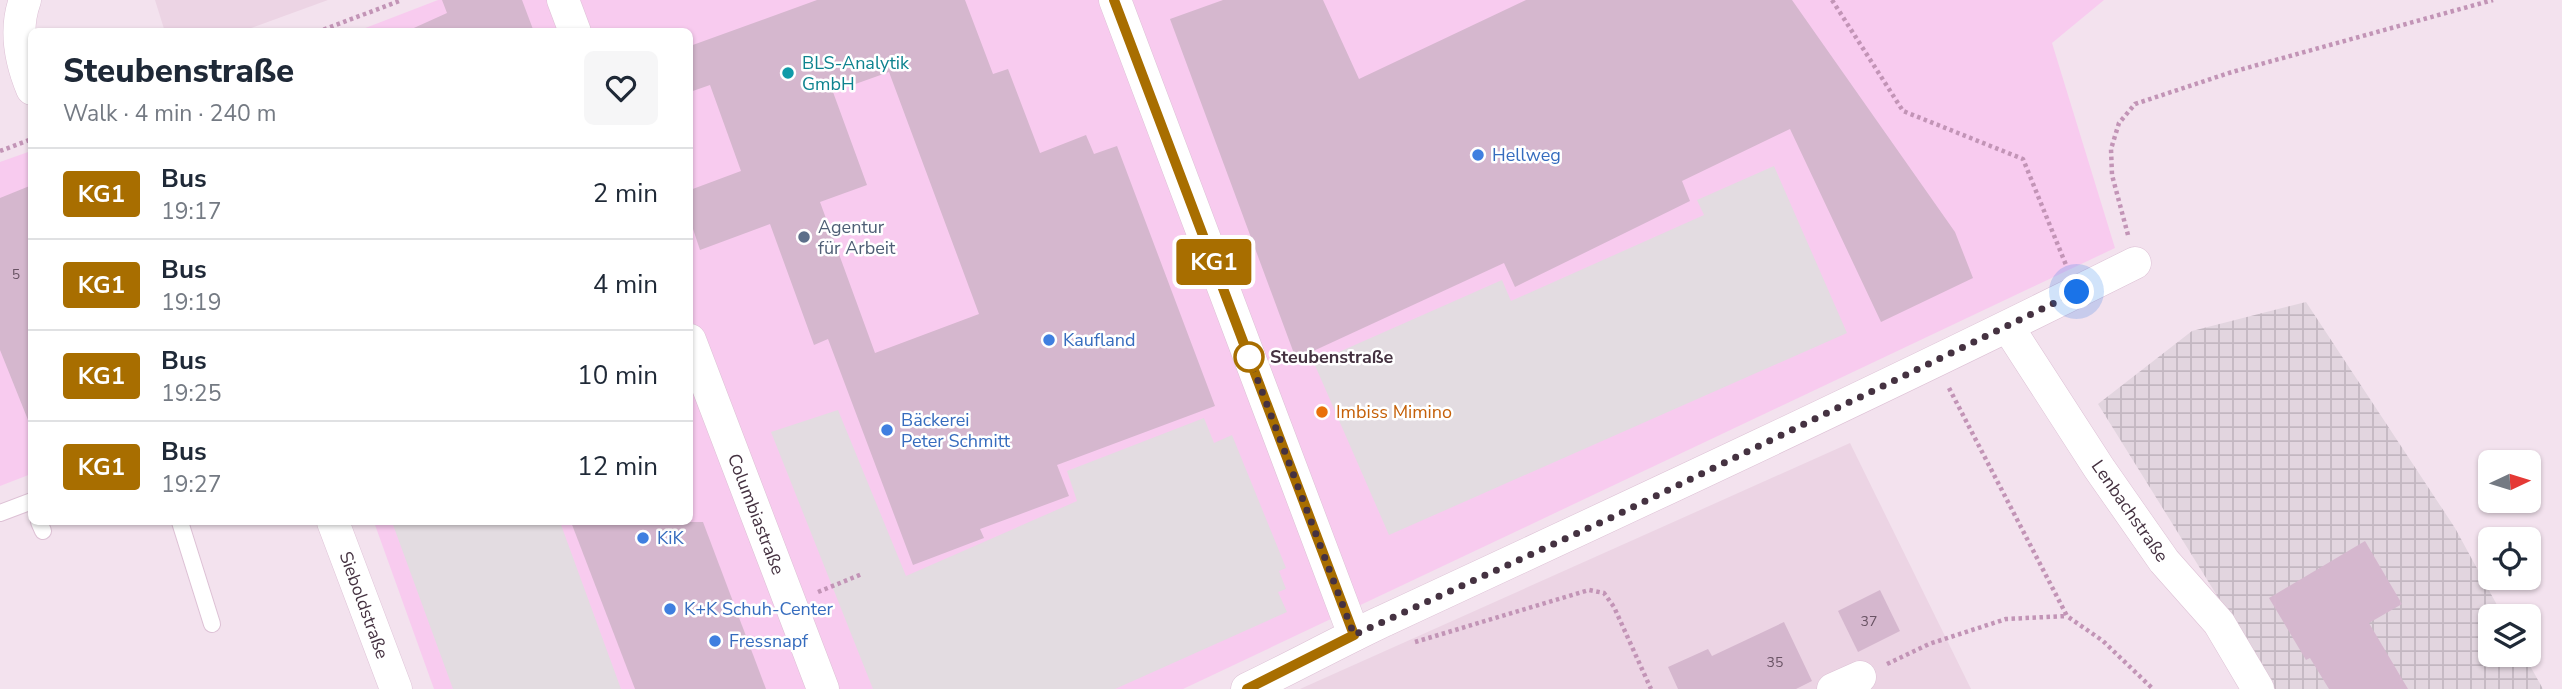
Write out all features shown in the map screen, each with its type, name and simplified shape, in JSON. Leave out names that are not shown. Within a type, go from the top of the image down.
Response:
[{"type":"street","points":[[25,0],[21,11],[19,38],[23,66],[28,79]]},
{"type":"street","points":[[563,0],[574,28]]},
{"type":"street","points":[[1115,0],[1366,629]]},
{"type":"street","points":[[1247,689],[1366,629],[1602,522],[1936,362],[2135,263]]},
{"type":"street","name":"Lenbachstraße","points":[[2008,327],[2099,468],[2164,561],[2219,624],[2258,689]]},
{"type":"street","name":"Columbiastraße","points":[[693,348],[823,689]]},
{"type":"street","name":"Sieboldstraße","points":[[334,525],[396,689]]},
{"type":"lane","points":[[0,513],[28,503]]},
{"type":"lane","points":[[181,525],[212,624]]},
{"type":"path","points":[[328,28],[402,0]]},
{"type":"path","points":[[1832,0],[1903,111],[2023,159],[2077,292]]},
{"type":"path","points":[[2135,263],[2112,175],[2111,149],[2119,123],[2136,104],[2232,72],[2493,0]]},
{"type":"path","points":[[0,150],[28,140]]},
{"type":"path","points":[[1936,362],[2067,616],[2103,641],[2153,689]]},
{"type":"path","points":[[810,595],[862,574]]},
{"type":"path","points":[[1366,629],[1397,646],[1589,590],[1604,593],[1614,607],[1651,689]]},
{"type":"path","points":[[1846,683],[1929,644],[2007,619],[2067,616]]},
{"type":"shaded area","points":[[155,0],[328,0],[251,28],[164,28]]},
{"type":"shaded area","points":[[438,0],[2104,0],[2052,43],[2115,248],[1183,689],[434,689],[375,525],[693,525],[693,28],[365,28]]},
{"type":"shaded area","points":[[28,152],[28,475],[0,486],[0,162]]},
{"type":"shaded area","points":[[1774,166],[1847,333],[1389,535],[1314,363],[1502,280],[1511,301],[1704,215],[1697,200]]},
{"type":"shaded area","points":[[2306,302],[2455,528],[2478,570],[2478,590],[2489,590],[2496,604],[2478,604],[2478,667],[2531,667],[2543,689],[2275,689],[2098,404],[2192,331]]},
{"type":"shaded area","points":[[838,410],[906,576],[1077,501],[1067,471],[1204,418],[1214,443],[1232,435],[1286,568],[1279,571],[1286,589],[1278,592],[1287,612],[1115,689],[873,689],[771,432]]},
{"type":"shaded area","points":[[1850,443],[1971,689],[1300,689]]},
{"type":"shaded area","points":[[393,525],[561,525],[621,689],[453,689]]},
{"type":"building","points":[[442,0],[522,0],[532,28],[414,28],[447,13]]},
{"type":"building","name":"Kaufland","points":[[817,0],[965,0],[993,74],[1008,69],[1040,153],[1086,135],[1094,154],[1117,146],[1215,406],[1057,465],[1069,496],[980,529],[984,538],[913,565],[828,339],[814,345],[770,224],[700,250],[693,229],[693,189],[741,171],[710,85],[693,91],[693,45]],"holes":[[[889,72],[979,314],[875,353],[820,202],[867,185],[833,92]]]},
{"type":"building","name":"Hellweg","points":[[1223,0],[1323,0],[1359,79],[1526,0],[1792,0],[1955,232],[1973,278],[1881,322],[1790,129],[1682,181],[1690,201],[1515,287],[1504,263],[1296,359],[1170,19]]},
{"type":"building","points":[[28,187],[28,420],[0,350],[0,198]]},
{"type":"building","points":[[693,522],[703,522],[766,689],[635,689],[572,525],[693,525]]},
{"type":"building","points":[[2365,541],[2402,604],[2369,623],[2408,689],[2329,689],[2310,658],[2306,660],[2269,598]]},
{"type":"building","points":[[1880,590],[1900,631],[1858,652],[1838,611]]},
{"type":"building","points":[[1784,622],[1812,681],[1796,689],[1678,689],[1668,667],[1708,649],[1712,656]]},
{"type":"bus line","name":"KG1","points":[[1114,0],[1354,635],[1247,689]]},
{"type":"place","name":"BLS-Analytik GmbH","points":[[788,73]]},
{"type":"place","name":"Hellweg","points":[[1478,155]]},
{"type":"place","name":"Agentur für Arbeit","points":[[804,237]]},
{"type":"place","name":"Kaufland","points":[[1049,340]]},
{"type":"place","name":"Steubenstraße","points":[[1249,357]]},
{"type":"place","name":"Imbiss Mimino","points":[[1322,412]]},
{"type":"place","name":"Bäckerei Peter Schmitt","points":[[887,430]]},
{"type":"place","name":"KiK","points":[[643,538]]},
{"type":"place","name":"K+K Schuh-Center","points":[[670,609]]},
{"type":"place","name":"Fressnapf","points":[[715,641]]},
{"type":"route","points":[[1249,357],[1354,635],[1602,522],[2077,292]]}]
